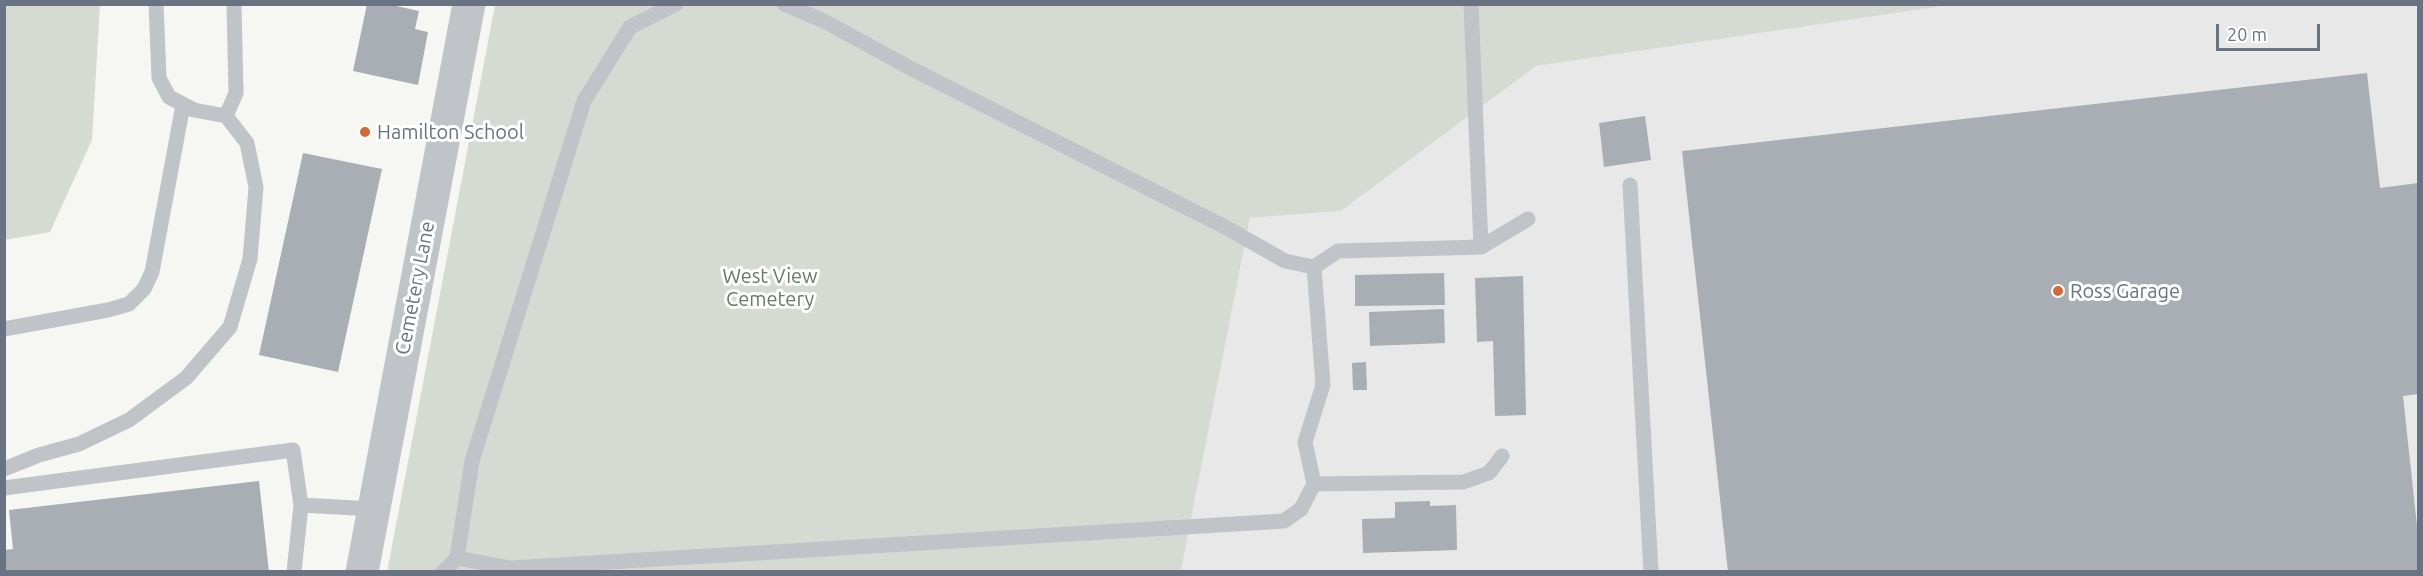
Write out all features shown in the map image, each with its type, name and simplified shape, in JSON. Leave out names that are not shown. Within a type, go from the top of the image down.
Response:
[{"type":"street","name":"Cemetery Lane","points":[[362,572],[469,4]]},
{"type":"lane","points":[[4,469],[39,455],[79,444],[129,420],[186,378],[230,327],[250,259],[256,187],[247,143],[226,116],[194,110],[168,97],[159,78],[156,4]]},
{"type":"lane","points":[[226,116],[236,93],[234,4]]},
{"type":"lane","points":[[443,572],[457,558],[472,460],[584,101],[630,27],[676,4]]},
{"type":"lane","points":[[1471,4],[1481,247]]},
{"type":"lane","points":[[789,6],[824,21],[912,69],[1225,227],[1285,261],[1314,267],[1338,251],[1481,247],[1528,219]]},
{"type":"lane","points":[[4,329],[129,304],[144,289],[152,273],[183,105]]},
{"type":"lane","points":[[1630,185],[1651,572]]},
{"type":"lane","points":[[457,558],[510,568],[1284,522],[1301,509],[1314,484],[1305,442],[1323,385],[1314,267]]},
{"type":"lane","points":[[4,488],[293,450],[301,505],[294,572]]},
{"type":"lane","points":[[1314,484],[1463,482],[1489,473],[1502,456]]},
{"type":"lane","points":[[301,505],[373,509]]},
{"type":"shaded area","points":[[1949,4],[2418,5],[2418,571],[1181,572],[1250,218],[1341,211],[1536,66]]},
{"type":"green space","points":[[5,4],[100,5],[92,140],[50,232],[5,240]]},
{"type":"green space","name":"West View Cemetery","points":[[495,5],[1949,5],[1536,66],[1341,211],[1250,218],[1181,571],[387,572]]},
{"type":"building","points":[[367,4],[387,4],[419,11],[415,29],[428,32],[418,85],[353,71]]},
{"type":"building","name":"Ross Garage","points":[[2367,73],[2380,188],[2418,183],[2418,394],[2403,396],[2418,535],[2418,572],[1728,572],[1682,151]]},
{"type":"building","points":[[1645,116],[1651,160],[1604,167],[1599,123]]},
{"type":"building","points":[[303,153],[382,169],[338,372],[259,355]]},
{"type":"building","points":[[1444,273],[1445,305],[1355,306],[1355,275]]},
{"type":"building","points":[[1523,276],[1526,415],[1495,416],[1493,341],[1477,342],[1475,278]]},
{"type":"building","points":[[1444,309],[1445,343],[1370,346],[1369,312]]},
{"type":"building","points":[[1366,362],[1367,390],[1353,390],[1352,363]]},
{"type":"building","points":[[259,481],[269,572],[5,572],[5,550],[13,549],[9,510]]},
{"type":"building","points":[[1430,501],[1430,506],[1456,505],[1457,550],[1363,553],[1362,519],[1395,518],[1395,502]]},
{"type":"place","name":"Hamilton School","points":[[365,132]]},
{"type":"place","name":"Ross Garage","points":[[2058,291]]}]
